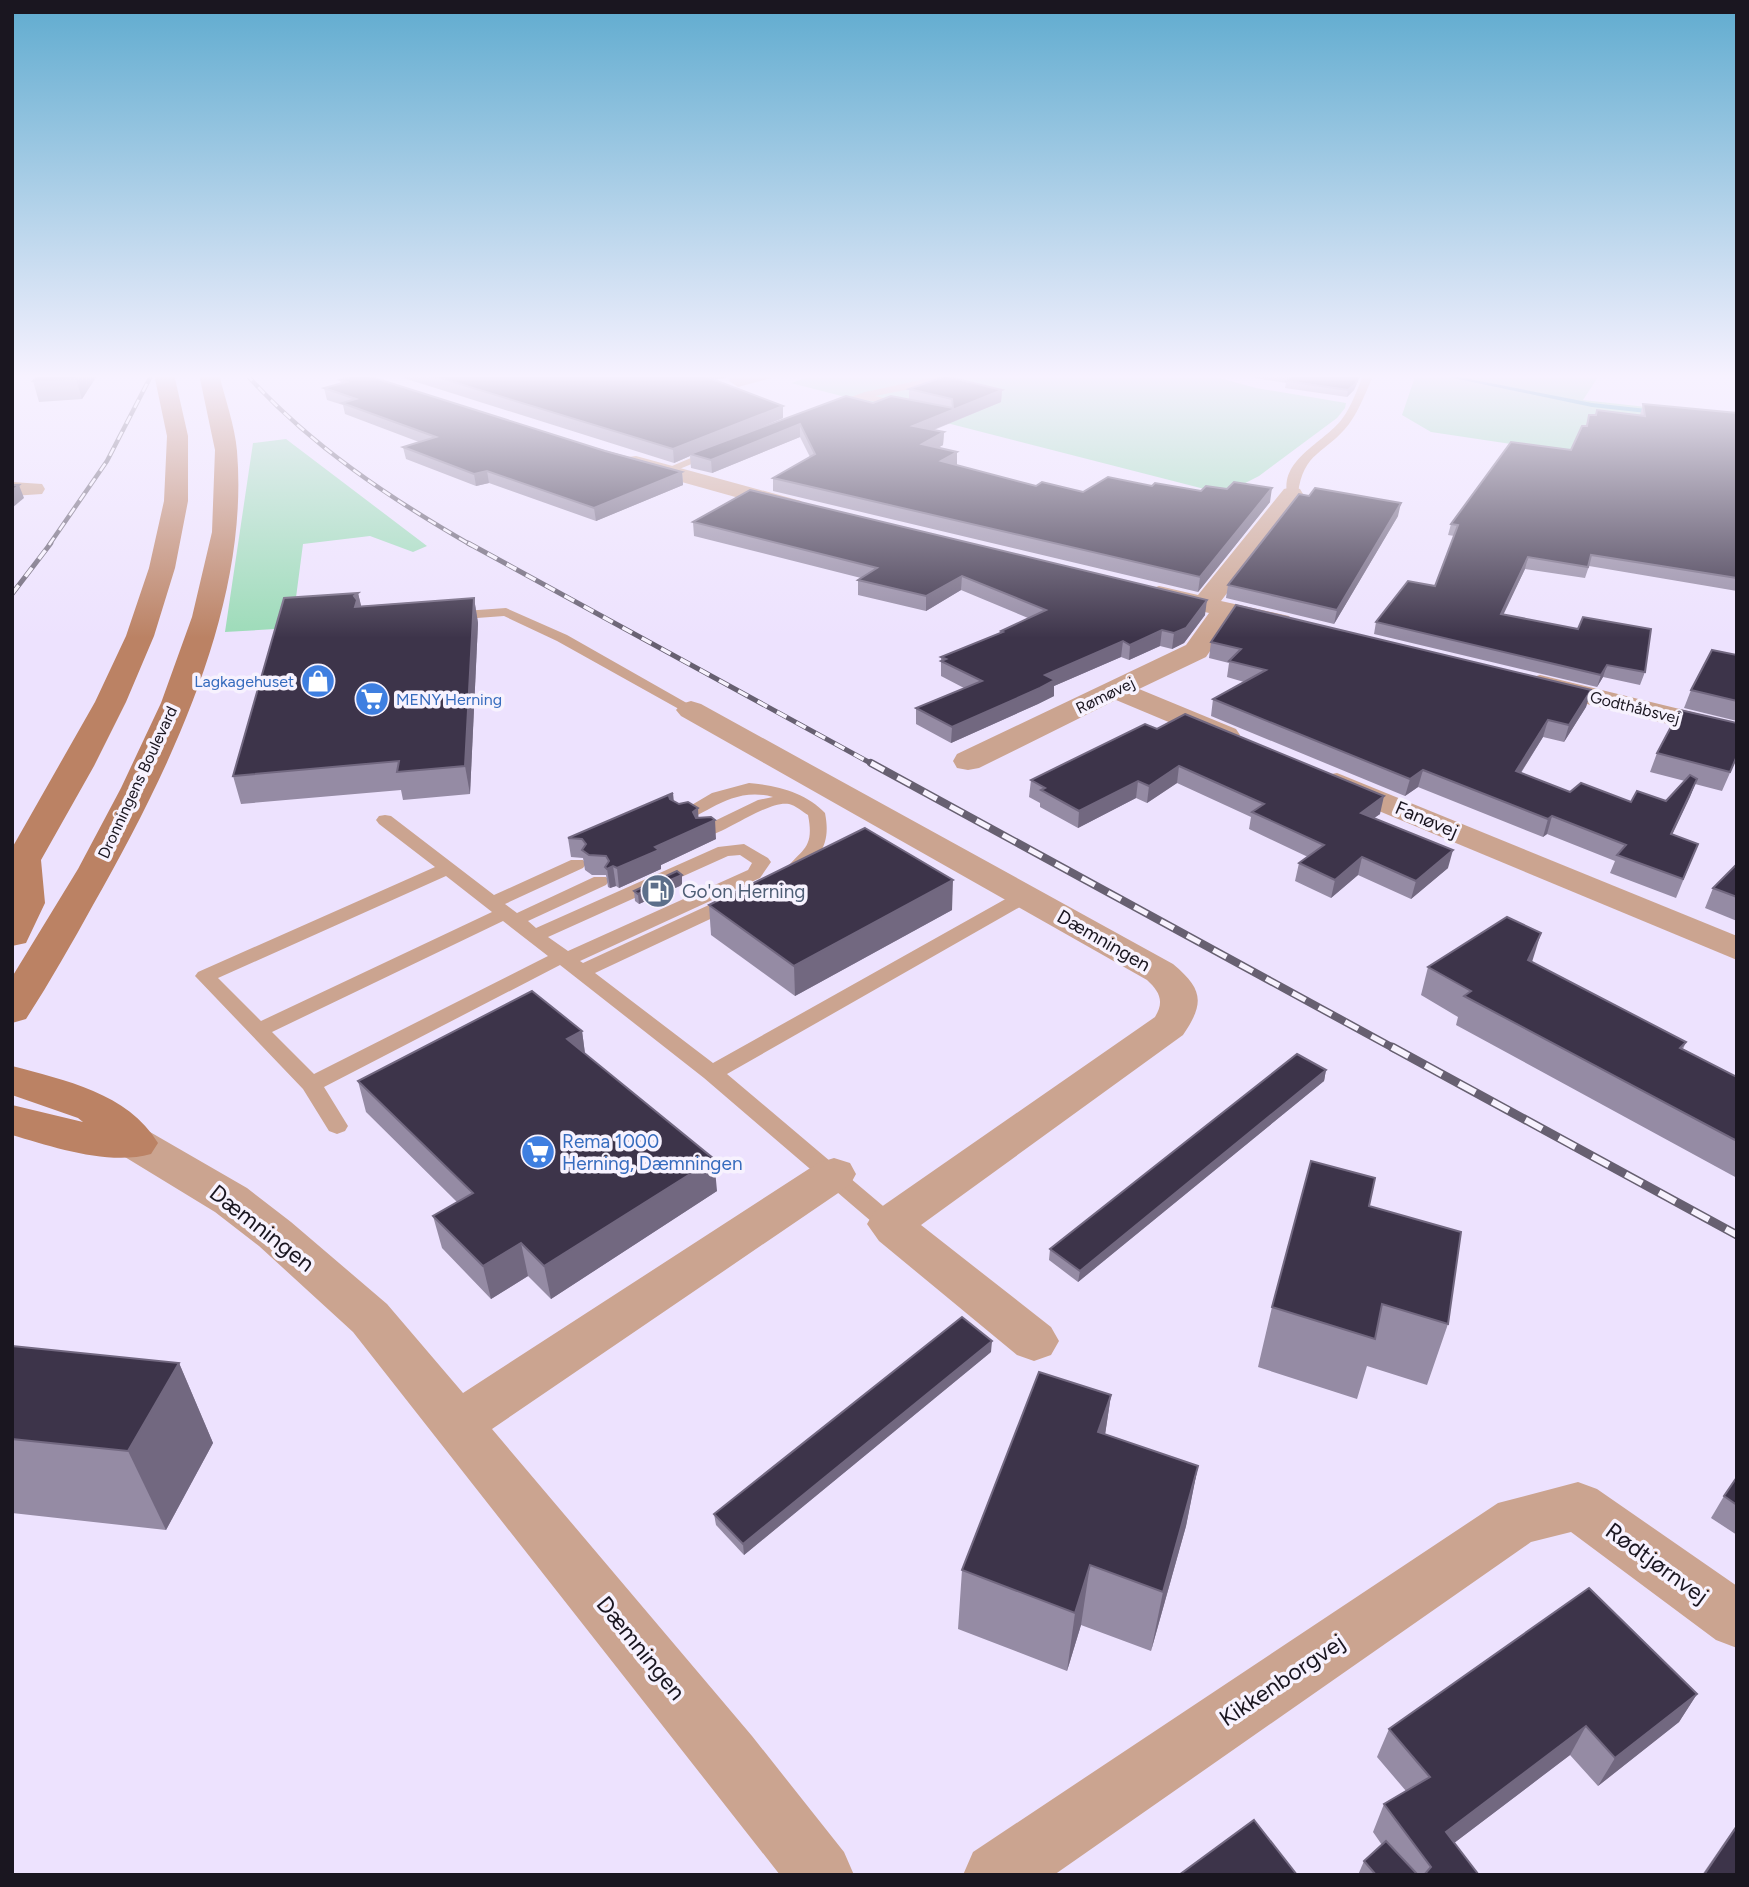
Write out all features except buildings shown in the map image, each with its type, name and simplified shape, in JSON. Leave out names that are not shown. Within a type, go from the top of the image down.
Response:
[{"type":"main road","points":[[12,934],[26,903],[18,869],[82,758],[131,657],[156,592],[171,533],[177,462]]},
{"type":"main road","name":"Dronningens Boulevard","points":[[12,1010],[105,853],[155,751],[196,651],[226,528],[228,462]]},
{"type":"main road","points":[[12,1080],[94,1107],[135,1143]]},
{"type":"main road","points":[[12,1119],[70,1136],[135,1143]]},
{"type":"main road","points":[[12,1149],[70,1136]]},
{"type":"street","points":[[636,462],[811,510]]},
{"type":"street","points":[[1215,607],[1292,494]]},
{"type":"street","points":[[1131,587],[1304,628]]},
{"type":"street","name":"Rømøvej","points":[[968,761],[1196,651],[1215,607]]},
{"type":"street","name":"Godthåbsvej","points":[[1515,678],[1737,732]]},
{"type":"street","points":[[1116,690],[1256,748]]},
{"type":"street","name":"Dæmningen","points":[[691,710],[1027,895],[1160,972],[1176,985],[1181,1000],[1179,1014],[1169,1026],[892,1226]]},
{"type":"street","name":"Fanøvej","points":[[1306,769],[1737,949]]},
{"type":"street","name":"Dæmningen","points":[[135,1143],[231,1200],[275,1234],[370,1318],[722,1748],[821,1875]]},
{"type":"street","points":[[458,1424],[834,1174]]},
{"type":"street","points":[[892,1226],[1034,1340]]},
{"type":"street","name":"Rødtjørnvej","points":[[1578,1506],[1737,1620]]},
{"type":"street","name":"Kikkenborgvej","points":[[996,1875],[1517,1521],[1578,1506]]},
{"type":"lane","points":[[666,471],[689,462]]},
{"type":"lane","points":[[1292,494],[1293,473],[1299,462]]},
{"type":"lane","points":[[438,617],[506,612],[562,638],[691,710]]},
{"type":"lane","points":[[571,962],[770,884],[807,860],[818,846],[821,833],[817,813],[780,791],[761,787],[740,788],[682,816]]},
{"type":"lane","points":[[706,832],[764,804],[792,797]]},
{"type":"lane","points":[[385,820],[712,1073],[892,1226]]},
{"type":"lane","points":[[311,1084],[754,874],[762,862],[744,849],[724,851],[536,935]]},
{"type":"lane","points":[[258,1030],[505,911],[577,864]]},
{"type":"lane","points":[[337,1126],[311,1084],[205,976],[448,868]]},
{"type":"lane","points":[[505,911],[600,881]]},
{"type":"lane","points":[[712,1073],[1027,895]]},
{"type":"green space","points":[[250,462],[316,462],[427,546],[413,552],[370,536],[303,544],[292,628],[225,632]]},
{"type":"green space","points":[[1099,462],[1278,462],[1259,476],[1224,494]]},
{"type":"green space","points":[[1572,462],[1737,462],[1737,584]]},
{"type":"railway","points":[[49,545],[106,462]]},
{"type":"railway","points":[[344,462],[380,489],[471,545]]},
{"type":"railway","points":[[12,594],[51,543]]},
{"type":"railway","points":[[468,543],[874,765]]},
{"type":"railway","points":[[871,763],[1395,1049]]},
{"type":"railway","points":[[1392,1047],[1737,1235]]},
{"type":"place","name":"Lagkagehuset","points":[[318,681]]},
{"type":"place","name":"MENY Herning","points":[[372,699]]},
{"type":"place","name":"Go'on Herning","points":[[658,891]]},
{"type":"place","name":"Rema 1000 Herning, Dæmningen","points":[[538,1152]]}]
